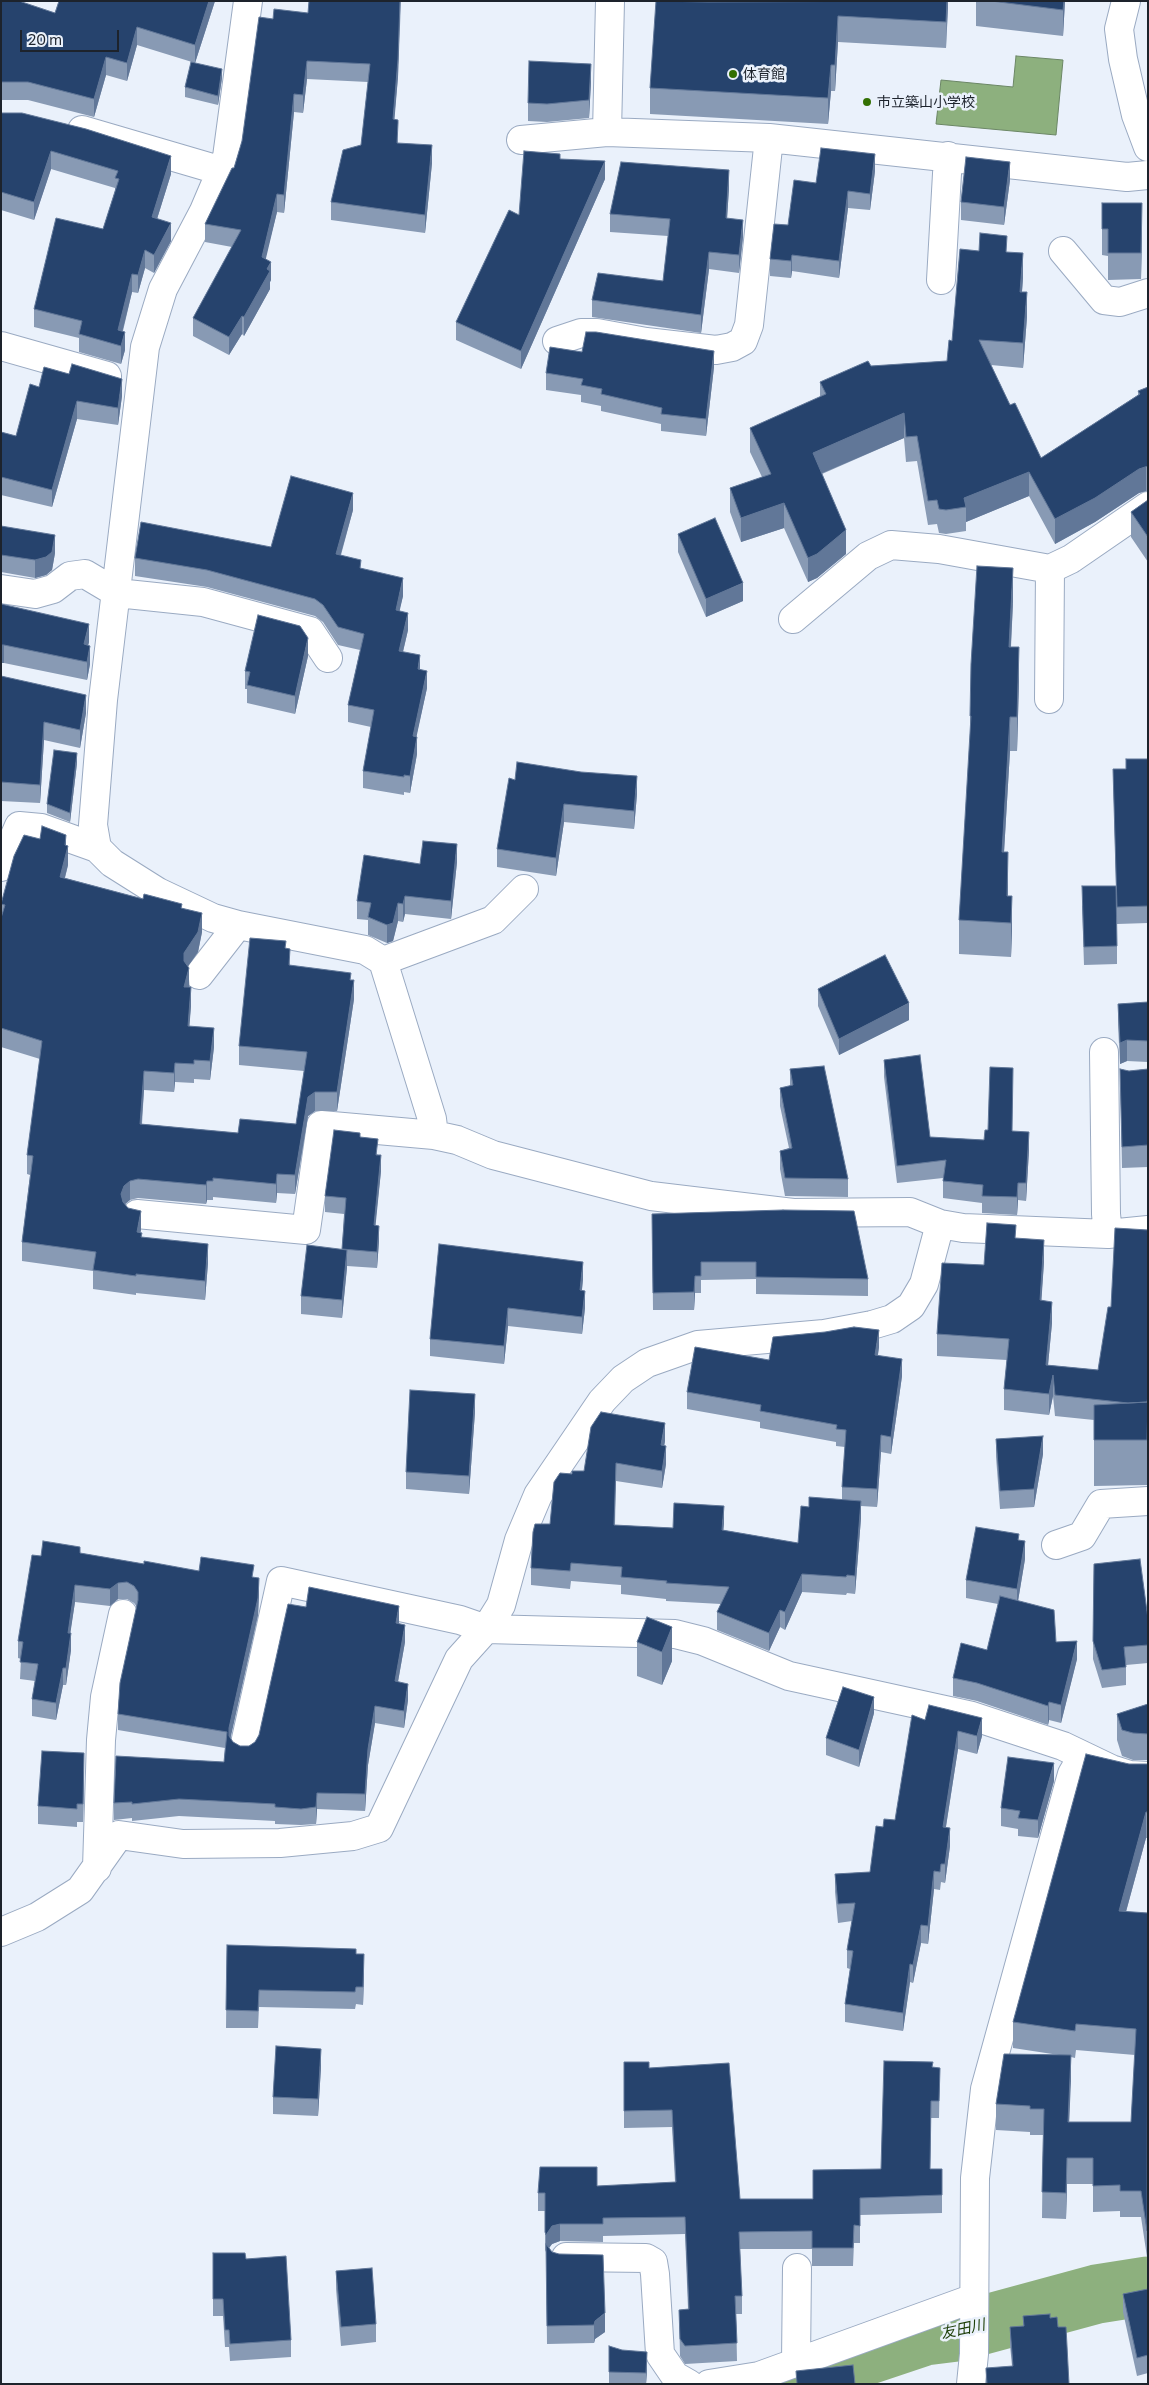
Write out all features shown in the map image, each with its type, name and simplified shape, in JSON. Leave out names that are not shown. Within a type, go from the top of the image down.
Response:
[{"type":"street","points":[[96,848],[93,825],[103,700],[145,347],[163,289],[204,211],[228,157],[248,1]]},
{"type":"street","points":[[607,132],[610,1]]},
{"type":"street","points":[[1126,1],[1119,29],[1123,58],[1136,115],[1148,147]]},
{"type":"street","points":[[61,124],[222,170]]},
{"type":"street","points":[[521,140],[607,132],[768,138],[948,156],[1126,177],[1148,175]]},
{"type":"street","points":[[556,341],[581,333],[597,333],[646,342],[716,350],[732,347],[742,341],[749,326],[768,138]]},
{"type":"street","points":[[941,280],[948,156]]},
{"type":"street","points":[[1063,251],[1104,300],[1120,302],[1148,293]]},
{"type":"street","points":[[1,346],[139,385]]},
{"type":"street","points":[[793,620],[868,556],[890,545],[938,549],[1050,569],[1071,559],[1148,506]]},
{"type":"street","points":[[1049,699],[1050,569]]},
{"type":"street","points":[[1,589],[35,594],[53,588],[70,576],[85,574],[117,593],[203,602],[310,631],[328,658]]},
{"type":"street","points":[[75,694],[103,700]]},
{"type":"street","points":[[1,867],[19,826],[41,828],[96,848],[112,863],[158,892],[213,918],[238,925],[365,950],[383,961],[432,1119],[434,1134]]},
{"type":"street","points":[[383,961],[493,920],[524,889]]},
{"type":"street","points":[[199,974],[238,925]]},
{"type":"street","points":[[1104,1052],[1106,1214],[1108,1234]]},
{"type":"street","points":[[137,1214],[306,1230],[321,1125],[434,1134],[457,1140],[493,1155],[651,1196],[793,1213],[910,1212],[940,1224],[963,1228],[1108,1234],[1148,1230]]},
{"type":"street","points":[[1,1932],[37,1917],[80,1890],[119,1835],[183,1844],[280,1843],[353,1836],[379,1828],[459,1659],[486,1629],[501,1606],[519,1540],[538,1495],[602,1401],[623,1379],[647,1364],[698,1345],[824,1334],[872,1325],[892,1319],[911,1306],[924,1284],[940,1224]]},
{"type":"street","points":[[1056,1545],[1082,1536],[1101,1504],[1148,1501]]},
{"type":"street","points":[[244,1748],[281,1582],[460,1620],[486,1629],[675,1634],[703,1640],[789,1676],[972,1716],[1064,1746],[1082,1757],[1130,1776],[1148,1776]]},
{"type":"street","points":[[97,1868],[101,1740],[105,1697],[123,1614]]},
{"type":"street","points":[[972,2384],[974,2354],[975,2178],[985,2089],[1072,1774],[1082,1757]]},
{"type":"street","points":[[560,2257],[646,2258],[653,2262],[656,2274],[648,2354],[675,2376],[689,2384]]},
{"type":"street","points":[[796,2362],[797,2268]]},
{"type":"street","points":[[709,2384],[758,2376],[974,2304]]},
{"type":"shaded area","points":[[1016,56],[1063,60],[1056,135],[936,124],[941,80],[1013,87]]},
{"type":"building","points":[[1,1],[19,1],[55,13],[59,1],[209,1],[195,45],[137,27],[127,63],[106,57],[94,99],[28,82],[1,82]]},
{"type":"building","points":[[309,1],[400,1],[393,119],[398,120],[397,143],[432,145],[425,215],[331,202],[343,150],[361,145],[370,64],[307,61],[303,95],[294,94],[284,195],[277,194],[262,257],[271,262],[267,269],[270,271],[244,317],[242,316],[229,337],[193,318],[241,230],[205,224],[232,168],[234,168],[242,141],[259,17],[273,19],[274,9],[308,13]]},
{"type":"building","points":[[656,1],[947,1],[946,22],[838,16],[835,65],[831,65],[828,98],[650,88]]},
{"type":"building","points":[[991,1],[1064,1],[1063,10]]},
{"type":"building","points":[[529,61],[591,64],[589,100],[547,104],[528,103]]},
{"type":"building","points":[[191,62],[222,69],[218,96],[185,87]]},
{"type":"building","points":[[1,113],[22,113],[86,129],[171,156],[152,217],[171,223],[154,255],[145,250],[138,275],[132,274],[118,330],[125,332],[121,346],[79,334],[82,321],[34,309],[56,218],[103,229],[119,179],[115,178],[118,171],[51,151],[34,202],[1,192]]},
{"type":"building","points":[[821,148],[875,154],[870,194],[848,191],[839,261],[792,255],[791,261],[770,259],[774,224],[788,225],[794,180],[816,183]]},
{"type":"building","points":[[524,151],[560,154],[560,159],[605,161],[521,351],[456,322],[509,210],[519,215]]},
{"type":"building","points":[[966,157],[1010,162],[1004,207],[961,202]]},
{"type":"building","points":[[621,162],[729,170],[726,218],[743,220],[739,255],[709,252],[701,315],[592,300],[598,273],[663,281],[670,219],[610,214]]},
{"type":"building","points":[[1102,203],[1142,203],[1141,253],[1108,253],[1108,229],[1102,229]]},
{"type":"building","points":[[980,233],[1007,236],[1006,252],[1023,253],[1020,292],[1027,292],[1023,343],[979,340],[1010,405],[1015,403],[1041,458],[1140,394],[1138,391],[1148,387],[1148,466],[1139,469],[1095,498],[1055,519],[1029,472],[964,498],[966,507],[946,510],[939,509],[937,500],[928,501],[917,436],[906,437],[904,413],[813,453],[846,530],[817,554],[808,558],[784,503],[741,518],[730,488],[771,474],[750,428],[826,394],[820,382],[868,361],[871,366],[947,361],[949,340],[952,341],[960,249],[979,251]]},
{"type":"building","points":[[586,332],[714,351],[706,419],[661,414],[662,408],[601,394],[602,389],[581,385],[583,379],[546,373],[550,347],[582,352]]},
{"type":"building","points":[[72,364],[122,379],[118,408],[77,401],[52,490],[1,477],[1,432],[16,436],[30,384],[39,387],[44,367],[69,374]]},
{"type":"building","points":[[291,476],[353,493],[336,554],[361,560],[360,568],[403,578],[396,610],[408,613],[399,651],[420,655],[418,669],[427,671],[413,736],[417,737],[410,776],[404,775],[404,777],[363,771],[374,710],[348,705],[364,634],[338,627],[323,605],[315,599],[207,570],[135,558],[141,522],[271,547]]},
{"type":"building","points":[[1148,500],[1148,537],[1131,512]]},
{"type":"building","points":[[715,518],[743,583],[706,599],[678,534]]},
{"type":"building","points":[[1,526],[55,535],[52,552],[46,557],[35,560],[1,555]]},
{"type":"building","points":[[977,566],[1013,568],[1009,647],[1019,647],[1017,717],[1010,717],[1002,852],[1008,852],[1007,896],[1012,896],[1011,923],[959,920],[971,716],[971,664]]},
{"type":"building","points":[[1,604],[89,624],[84,644],[90,646],[87,662],[1,645]]},
{"type":"building","points":[[258,615],[300,626],[308,638],[295,696],[247,685],[250,672],[245,671]]},
{"type":"building","points":[[1,676],[86,695],[80,730],[44,722],[40,785],[1,782]]},
{"type":"building","points":[[54,750],[77,753],[70,813],[47,804]]},
{"type":"building","points":[[1126,759],[1148,759],[1148,906],[1117,907],[1113,769],[1126,769]]},
{"type":"building","points":[[517,762],[581,772],[637,776],[634,811],[564,804],[556,858],[497,849],[509,778],[515,780]]},
{"type":"building","points":[[42,826],[66,835],[65,845],[68,846],[60,877],[143,899],[144,894],[182,904],[181,908],[202,913],[198,932],[184,953],[184,961],[189,968],[184,987],[191,987],[188,1026],[214,1028],[210,1061],[194,1060],[194,1064],[175,1063],[174,1073],[144,1071],[140,1124],[238,1133],[240,1119],[296,1124],[307,1052],[239,1046],[250,938],[286,941],[285,948],[290,949],[289,965],[351,973],[350,980],[354,980],[337,1092],[315,1092],[308,1097],[295,1175],[277,1174],[276,1184],[213,1178],[213,1181],[207,1181],[206,1185],[138,1179],[130,1181],[124,1186],[121,1194],[123,1202],[128,1208],[141,1211],[137,1232],[142,1233],[141,1237],[208,1244],[205,1281],[136,1274],[136,1276],[93,1270],[96,1252],[22,1242],[33,1156],[27,1155],[42,1041],[1,1028],[1,918],[5,905],[1,904],[14,856],[24,835],[40,839]]},
{"type":"building","points":[[423,841],[457,844],[451,901],[405,896],[403,904],[398,903],[393,923],[387,925],[368,917],[371,903],[357,901],[364,855],[420,864]]},
{"type":"building","points":[[1082,886],[1116,886],[1117,946],[1084,947]]},
{"type":"building","points":[[885,955],[909,1003],[839,1039],[818,989]]},
{"type":"building","points":[[1148,1002],[1148,1041],[1127,1040],[1120,1043],[1118,1004]]},
{"type":"building","points":[[920,1055],[930,1137],[984,1140],[985,1130],[988,1130],[990,1067],[1013,1068],[1012,1131],[1029,1132],[1026,1183],[1018,1183],[1017,1197],[982,1196],[983,1185],[943,1181],[946,1160],[897,1166],[884,1060]]},
{"type":"building","points":[[824,1066],[848,1179],[785,1178],[780,1151],[792,1148],[780,1088],[793,1085],[790,1069]]},
{"type":"building","points":[[1120,1069],[1129,1071],[1148,1069],[1148,1145],[1122,1147]]},
{"type":"building","points":[[334,1130],[360,1133],[360,1137],[378,1139],[376,1155],[381,1155],[374,1225],[379,1226],[377,1252],[342,1249],[346,1198],[325,1196]]},
{"type":"building","points":[[783,1210],[854,1211],[868,1279],[756,1277],[756,1262],[701,1262],[701,1276],[695,1276],[694,1292],[653,1293],[652,1214]]},
{"type":"building","points":[[987,1223],[1016,1225],[1015,1238],[1044,1240],[1040,1300],[1052,1302],[1046,1365],[1098,1370],[1108,1307],[1111,1307],[1115,1228],[1148,1230],[1147,1402],[1128,1403],[1055,1395],[1053,1375],[1049,1394],[1004,1389],[1009,1339],[937,1334],[942,1263],[984,1265]]},
{"type":"building","points":[[439,1244],[583,1262],[580,1290],[585,1291],[582,1317],[508,1308],[504,1346],[430,1339]]},
{"type":"building","points":[[307,1245],[347,1250],[342,1300],[301,1296]]},
{"type":"building","points":[[854,1327],[879,1330],[875,1355],[902,1359],[891,1437],[881,1435],[877,1489],[842,1487],[846,1430],[836,1429],[837,1425],[760,1411],[761,1405],[687,1392],[695,1347],[769,1360],[773,1337]]},
{"type":"building","points":[[410,1390],[475,1394],[469,1476],[406,1472]]},
{"type":"building","points":[[1148,1402],[1147,1440],[1094,1440],[1094,1405]]},
{"type":"building","points":[[601,1412],[665,1423],[661,1445],[666,1446],[662,1471],[616,1463],[614,1525],[673,1528],[674,1503],[724,1506],[722,1530],[798,1543],[801,1506],[809,1507],[809,1497],[861,1501],[855,1576],[802,1574],[785,1612],[780,1610],[769,1633],[717,1612],[729,1587],[666,1583],[667,1581],[621,1577],[622,1567],[571,1563],[570,1571],[531,1568],[535,1524],[550,1524],[554,1482],[560,1473],[572,1474],[572,1471],[584,1471],[591,1427]]},
{"type":"building","points":[[1043,1436],[1034,1489],[1000,1491],[996,1439]]},
{"type":"building","points":[[976,1527],[1019,1534],[1018,1540],[1025,1541],[1017,1589],[966,1580]]},
{"type":"building","points":[[43,1541],[80,1547],[80,1553],[144,1564],[144,1561],[199,1571],[201,1557],[254,1565],[252,1577],[259,1578],[258,1598],[229,1728],[229,1736],[233,1742],[240,1746],[249,1746],[255,1742],[259,1735],[288,1604],[306,1607],[309,1587],[399,1606],[396,1623],[405,1625],[395,1681],[408,1684],[404,1711],[375,1706],[368,1749],[365,1794],[317,1793],[316,1807],[301,1809],[275,1807],[275,1804],[179,1799],[132,1804],[132,1802],[114,1803],[116,1756],[224,1762],[227,1732],[118,1714],[120,1683],[138,1600],[138,1592],[134,1586],[127,1582],[118,1583],[110,1589],[75,1585],[68,1633],[71,1633],[66,1668],[63,1668],[56,1703],[32,1699],[38,1664],[20,1662],[23,1642],[18,1641],[32,1555],[41,1556]]},
{"type":"building","points":[[1140,1559],[1148,1619],[1148,1645],[1124,1647],[1126,1667],[1102,1670],[1093,1641],[1094,1564]]},
{"type":"building","points":[[1000,1596],[1054,1610],[1056,1642],[1077,1641],[1061,1705],[1049,1702],[1048,1706],[977,1683],[953,1678],[961,1643],[987,1650]]},
{"type":"building","points":[[647,1617],[672,1627],[662,1652],[637,1642]]},
{"type":"building","points":[[843,1687],[874,1697],[859,1750],[826,1738]]},
{"type":"building","points":[[1148,1704],[1148,1734],[1122,1730],[1117,1714]]},
{"type":"building","points":[[929,1705],[982,1718],[977,1736],[958,1731],[943,1827],[950,1828],[945,1864],[941,1864],[940,1872],[934,1871],[928,1926],[921,1925],[913,1965],[910,1964],[903,2013],[845,2004],[853,1951],[847,1950],[855,1903],[838,1904],[835,1874],[870,1872],[876,1826],[883,1827],[884,1819],[895,1820],[912,1715],[925,1720]]},
{"type":"building","points":[[42,1751],[84,1753],[83,1804],[77,1804],[77,1809],[38,1806]]},
{"type":"building","points":[[1086,1754],[1129,1764],[1148,1764],[1148,1812],[1146,1812],[1119,1911],[1148,1913],[1147,2231],[1141,2191],[1120,2191],[1120,2185],[1093,2186],[1093,2158],[1067,2158],[1066,2193],[1042,2192],[1044,2109],[1030,2109],[1030,2106],[996,2104],[1004,2054],[1071,2055],[1068,2122],[1131,2122],[1136,2029],[1076,2024],[1075,2031],[1013,2022]]},
{"type":"building","points":[[1008,1757],[1054,1763],[1038,1820],[1018,1818],[1020,1811],[1001,1808]]},
{"type":"building","points":[[227,1945],[356,1949],[356,1954],[364,1954],[363,1987],[356,1987],[355,1992],[259,1990],[258,2011],[226,2010]]},
{"type":"building","points":[[276,2046],[321,2049],[318,2099],[273,2097]]},
{"type":"building","points":[[884,2061],[933,2062],[932,2067],[940,2068],[939,2101],[931,2101],[930,2169],[942,2169],[942,2195],[860,2198],[860,2226],[854,2225],[853,2248],[812,2248],[812,2231],[739,2232],[742,2296],[735,2296],[737,2343],[685,2346],[680,2339],[679,2310],[689,2309],[685,2217],[603,2218],[603,2224],[560,2224],[552,2226],[546,2235],[545,2193],[538,2193],[540,2167],[597,2167],[597,2186],[676,2182],[672,2110],[624,2111],[624,2062],[649,2062],[649,2068],[729,2063],[740,2199],[813,2199],[813,2170],[881,2169]]},
{"type":"building","points":[[546,2244],[552,2252],[559,2254],[603,2255],[605,2313],[595,2321],[594,2325],[547,2326]]},
{"type":"building","points":[[213,2253],[245,2253],[246,2259],[286,2256],[291,2340],[230,2344],[229,2330],[225,2330],[223,2299],[213,2299]]},
{"type":"building","points":[[372,2268],[376,2324],[341,2327],[336,2271]]},
{"type":"building","points":[[1148,2289],[1148,2355],[1137,2358],[1123,2294]]},
{"type":"building","points":[[1050,2314],[1050,2318],[1057,2317],[1058,2327],[1066,2327],[1069,2384],[987,2384],[986,2368],[1013,2366],[1010,2327],[1024,2326],[1023,2316]]},
{"type":"building","points":[[609,2346],[622,2350],[647,2352],[646,2373],[609,2372]]},
{"type":"building","points":[[853,2365],[855,2384],[797,2384],[796,2371]]},
{"type":"waterway","name":"友田川","points":[[782,2384],[925,2336],[957,2332],[1097,2294],[1148,2286]]},
{"type":"place","name":"体育館","points":[[733,74]]},
{"type":"place","name":"市立築山小学校","points":[[867,102]]}]
